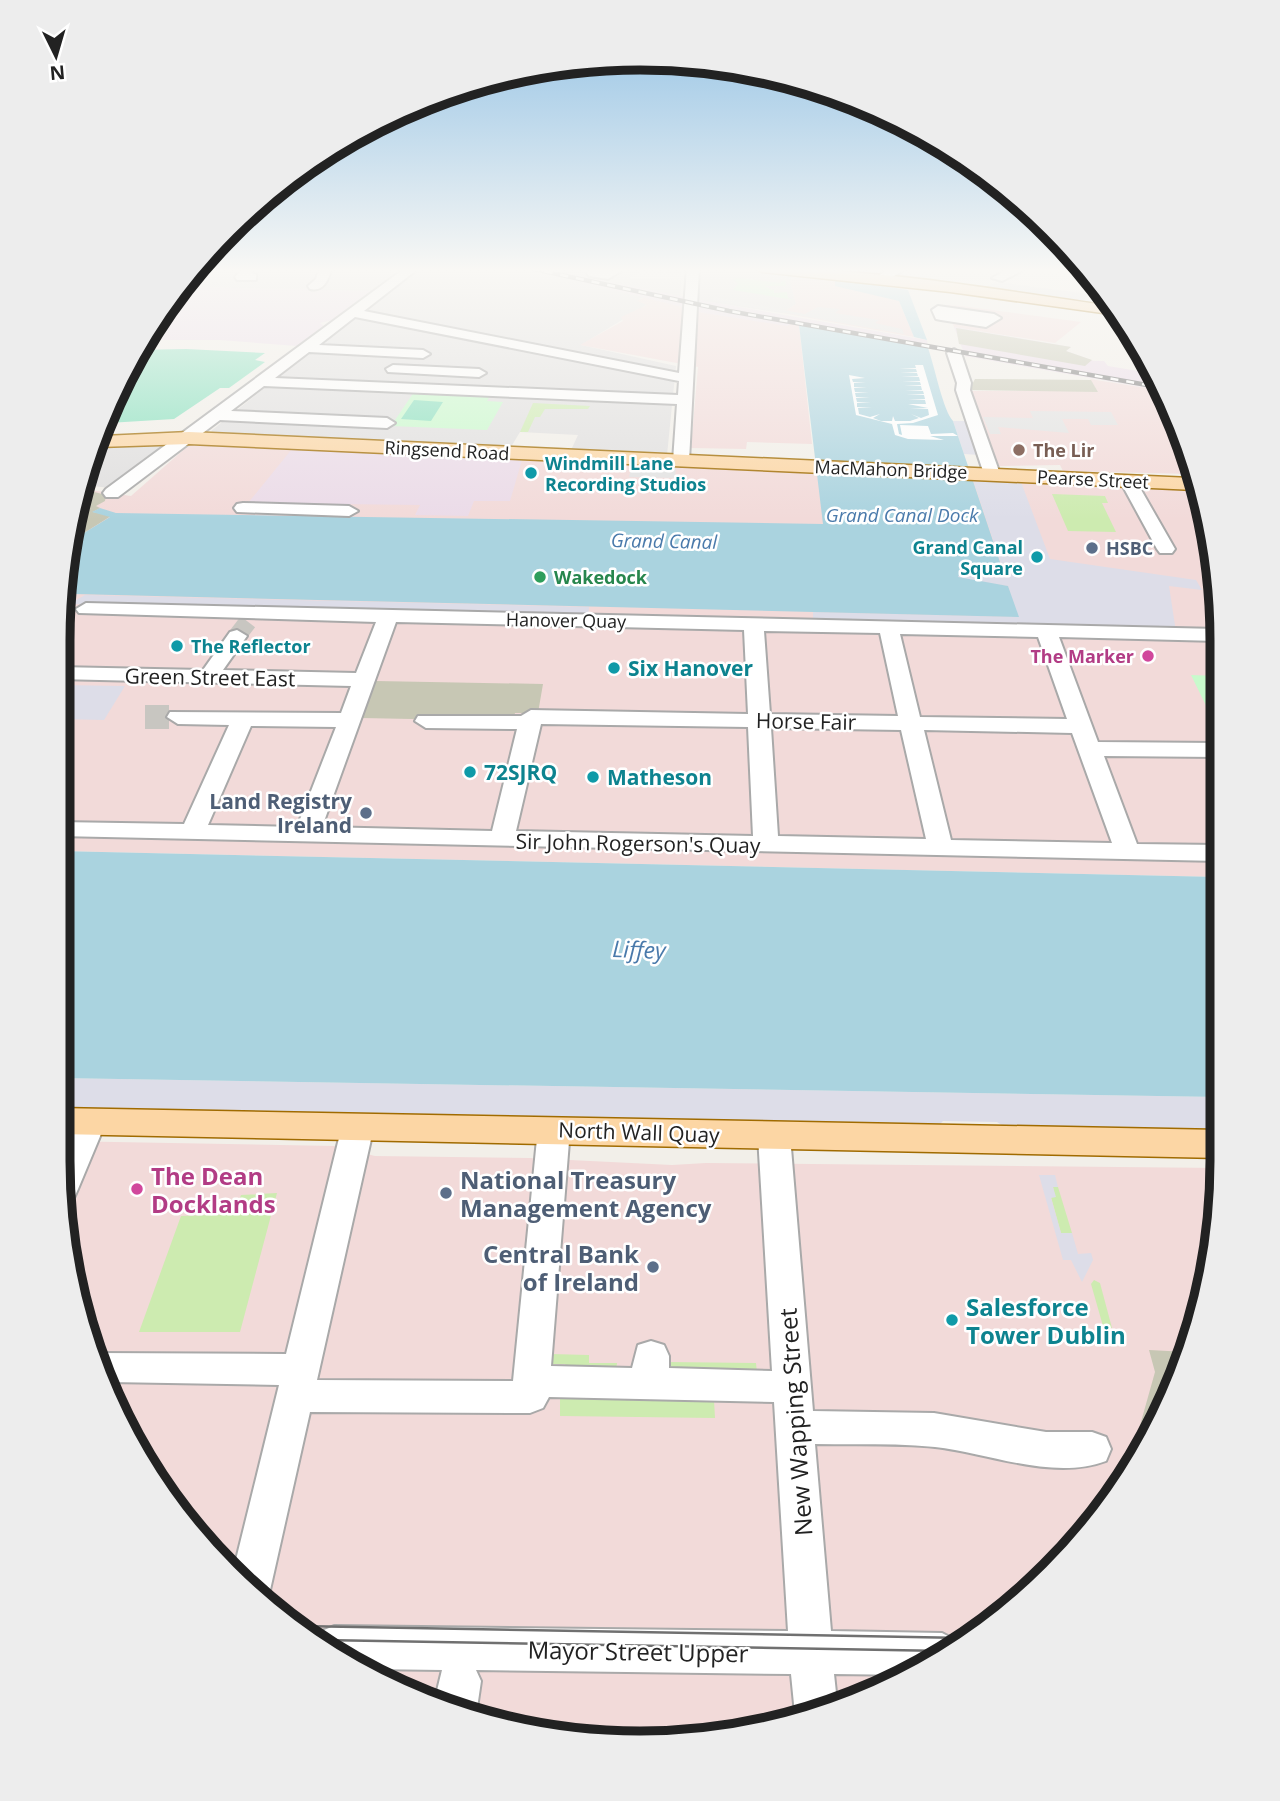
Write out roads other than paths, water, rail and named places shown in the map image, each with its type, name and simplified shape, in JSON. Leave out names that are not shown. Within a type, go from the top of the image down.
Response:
[{"type":"main road","name":"Ringsend Road","points":[[106,442],[189,438],[789,465]]},
{"type":"main road","name":"MacMahon Bridge","points":[[789,465],[992,474]]},
{"type":"main road","name":"Pearse Street","points":[[992,474],[1188,484]]},
{"type":"main road","name":"North Wall Quay","points":[[74,1121],[1210,1144]]},
{"type":"street","points":[[112,493],[301,352]]},
{"type":"street","points":[[394,352],[436,354]]},
{"type":"street","points":[[468,391],[493,352]]},
{"type":"street","points":[[517,352],[616,397],[685,400]]},
{"type":"street","points":[[681,461],[687,352]]},
{"type":"street","points":[[954,353],[964,383],[965,399],[992,474]]},
{"type":"street","points":[[517,393],[534,362]]},
{"type":"street","points":[[285,365],[310,366]]},
{"type":"street","points":[[263,382],[517,393],[573,377],[627,367],[685,378]]},
{"type":"street","points":[[616,397],[627,367]]},
{"type":"street","points":[[373,369],[479,373]]},
{"type":"street","points":[[218,415],[383,417],[395,387]]},
{"type":"street","points":[[1128,481],[1166,549]]},
{"type":"street","points":[[243,509],[349,511]]},
{"type":"street","name":"Hanover Quay","points":[[86,609],[251,616],[1210,635]]},
{"type":"street","points":[[306,836],[388,617]]},
{"type":"street","points":[[754,625],[766,846]]},
{"type":"street","points":[[890,629],[914,723],[940,848]]},
{"type":"street","points":[[1046,631],[1127,851]]},
{"type":"street","points":[[209,676],[237,636]]},
{"type":"street","name":"Green Street East","points":[[70,673],[363,680]]},
{"type":"street","points":[[178,718],[349,720]]},
{"type":"street","points":[[192,833],[243,719]]},
{"type":"street","points":[[426,721],[530,720],[502,840]]},
{"type":"street","name":"Horse Fair","points":[[530,720],[761,720],[1080,726]]},
{"type":"street","points":[[1089,749],[1210,750]]},
{"type":"street","name":"Sir John Rogerson's Quay","points":[[70,829],[766,846],[1210,853]]},
{"type":"street","points":[[70,1142],[74,1121]]},
{"type":"street","points":[[252,1578],[358,1126]]},
{"type":"street","points":[[108,1367],[298,1383],[530,1397],[554,1129]]},
{"type":"street","name":"New Wapping Street","points":[[774,1136],[816,1703]]},
{"type":"street","points":[[531,1381],[650,1370],[792,1387]]},
{"type":"street","points":[[795,1427],[934,1430],[1046,1448],[1092,1449]]},
{"type":"street","name":"Mayor Street Upper","points":[[342,1647],[927,1654]]},
{"type":"water","name":"Grand Canal Dock","points":[[802,352],[929,352],[1003,571],[964,565],[958,577],[1008,586],[1019,617],[72,596],[80,533],[110,517],[92,512],[100,508],[116,513],[823,524]]},
{"type":"water","name":"Liffey","points":[[70,851],[1210,877],[1210,1097],[70,1078]]},
{"type":"tunnel","points":[[237,636],[250,619]]},
{"type":"tunnel","points":[[145,717],[178,717]]},
{"type":"tram line","points":[[311,1626],[953,1638]]},
{"type":"tram line","points":[[331,1640],[932,1651]]},
{"type":"railway","points":[[961,352],[1150,385]]},
{"type":"place","name":"The Lir","points":[[1019,450]]},
{"type":"place","name":"Windmill Lane Recording Studios","points":[[531,473]]},
{"type":"place","name":"HSBC","points":[[1092,548]]},
{"type":"place","name":"Grand Canal Square","points":[[1037,557]]},
{"type":"place","name":"Wakedock","points":[[540,577]]},
{"type":"place","name":"The Reflector","points":[[177,646]]},
{"type":"place","name":"The Marker","points":[[1148,656]]},
{"type":"place","name":"Six Hanover","points":[[614,668]]},
{"type":"place","name":"72SJRQ","points":[[470,772]]},
{"type":"place","name":"Matheson","points":[[593,777]]},
{"type":"place","name":"Land Registry Ireland","points":[[366,813]]},
{"type":"place","name":"The Dean Docklands","points":[[137,1189]]},
{"type":"place","name":"National Treasury Management Agency","points":[[446,1193]]},
{"type":"place","name":"Central Bank of Ireland","points":[[653,1267]]},
{"type":"place","name":"Salesforce Tower Dublin","points":[[952,1320]]},
{"type":"water label","name":"Grand Canal","points":[[664,541]]}]
